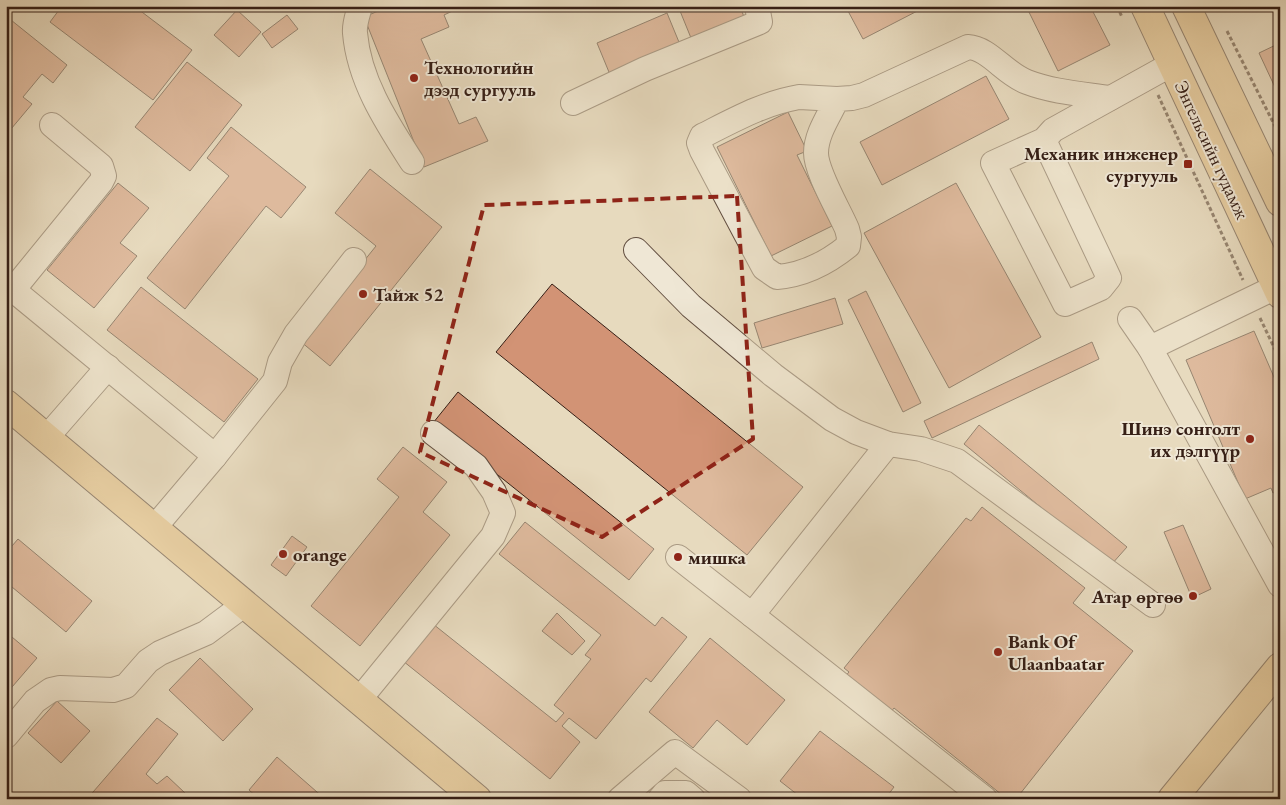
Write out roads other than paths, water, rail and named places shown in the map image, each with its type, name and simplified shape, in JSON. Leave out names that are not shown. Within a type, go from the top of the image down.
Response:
[{"type":"main road","name":"Энгельсийн гудамж","points":[[1145,6],[1161,70],[1278,291]]},
{"type":"main road","name":"Энгельсийн гудамж","points":[[1186,6],[1280,202]]},
{"type":"main road","points":[[6,404],[477,799]]},
{"type":"main road","points":[[1172,799],[1280,667]]},
{"type":"street","points":[[360,6],[354,31],[361,66],[382,115],[412,162]]},
{"type":"street","points":[[573,103],[645,69],[760,22],[757,6]]},
{"type":"street","points":[[837,99],[819,136],[816,154],[819,169],[847,228],[848,246],[804,273],[777,277],[764,268],[702,151],[699,143],[702,136],[767,104],[799,97],[837,99],[864,96],[968,47],[977,48],[990,56],[1005,70],[1024,82],[1042,88],[1110,98]]},
{"type":"street","points":[[1044,140],[1109,278],[1101,288],[1065,304],[993,163],[1044,140],[1053,130],[1161,70]]},
{"type":"street","points":[[52,125],[101,166],[104,176],[101,182],[10,287],[215,456]]},
{"type":"street","points":[[636,250],[691,306],[804,400],[832,419],[856,432],[888,444],[921,449],[957,461],[1153,605]]},
{"type":"street","points":[[154,528],[275,381],[280,362],[296,334],[354,260]]},
{"type":"street","points":[[1150,348],[1252,299],[1278,291]]},
{"type":"street","points":[[1130,319],[1150,348],[1280,585]]},
{"type":"street","points":[[47,437],[108,367]]},
{"type":"street","points":[[359,700],[493,536],[503,514],[494,492],[476,466],[433,433]]},
{"type":"street","points":[[752,615],[888,444]]},
{"type":"street","points":[[678,557],[985,799]]},
{"type":"street","points":[[6,736],[35,701],[51,690],[60,688],[113,690],[126,686],[148,661],[160,653],[206,633],[245,604]]},
{"type":"street","points":[[620,799],[675,752],[738,799]]},
{"type":"street","points":[[660,799],[665,793],[686,793],[693,799]]},
{"type":"place","name":"Технологийн дээд сургууль","points":[[414,78]]},
{"type":"place","name":"Механик инженер сургууль","points":[[1188,164]]},
{"type":"place","name":"Тайж 52","points":[[363,294]]},
{"type":"place","name":"Шинэ сонголт их дэлгүүр","points":[[1250,439]]},
{"type":"place","name":"orange","points":[[283,554]]},
{"type":"place","name":"мишка","points":[[678,557]]},
{"type":"place","name":"Атар өргөө","points":[[1193,596]]},
{"type":"place","name":"Bank Of Ulaanbaatar","points":[[998,652]]}]
